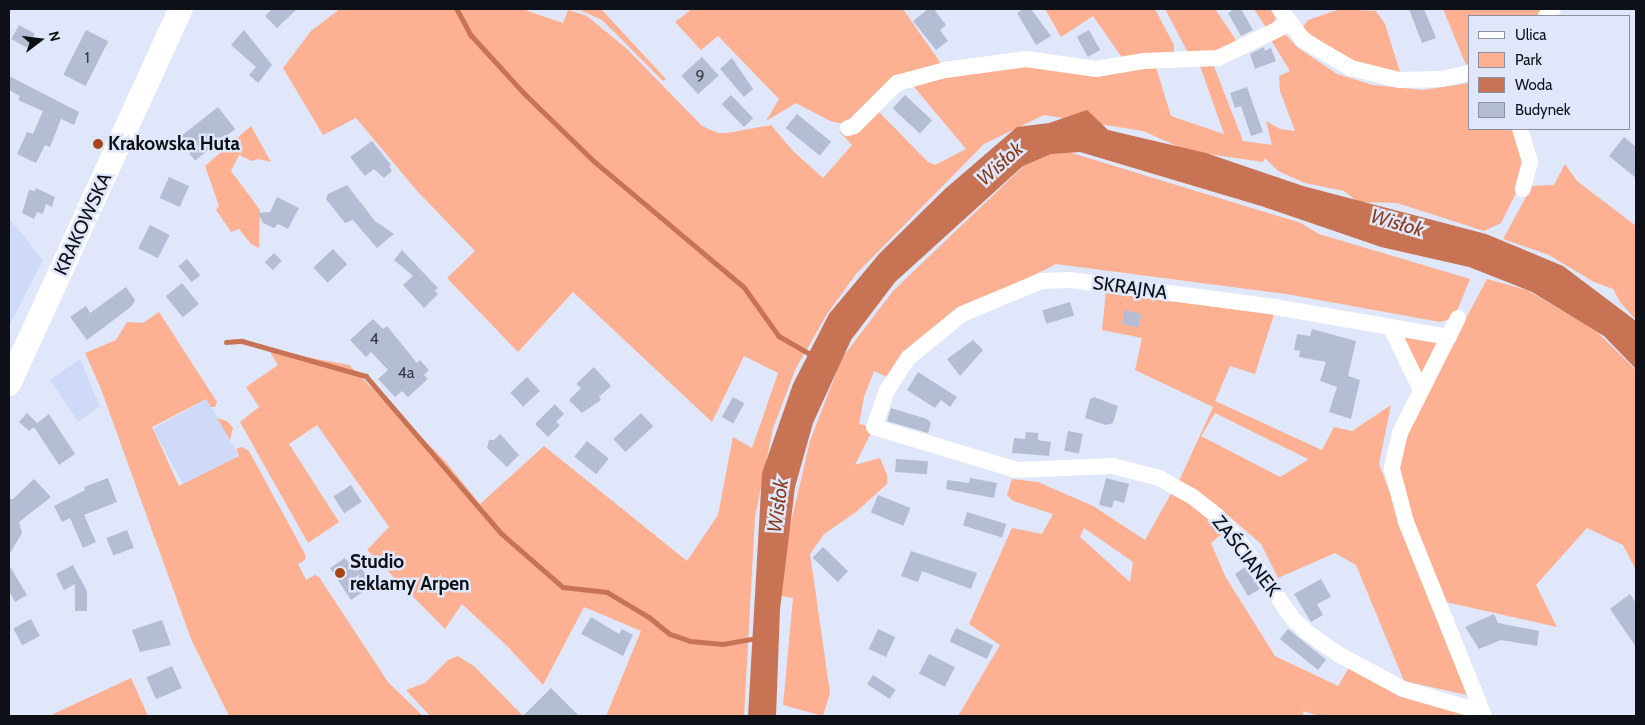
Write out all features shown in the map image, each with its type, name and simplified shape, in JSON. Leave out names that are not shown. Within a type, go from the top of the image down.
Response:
[{"type":"main road","name":"KRAKOWSKA","points":[[9,384],[181,9]]},
{"type":"street","points":[[1280,9],[1289,24],[1316,50],[1351,68],[1376,76],[1422,80],[1468,73]]},
{"type":"street","points":[[848,128],[854,126],[897,83],[945,70],[1026,59],[1096,69],[1144,61],[1218,58],[1289,24]]},
{"type":"street","points":[[1520,130],[1530,162],[1523,189]]},
{"type":"street","name":"SKRAJNA","points":[[874,427],[887,390],[908,358],[962,314],[1040,281],[1070,280],[1276,307],[1449,337]]},
{"type":"street","points":[[1458,318],[1394,448],[1394,483],[1406,522],[1483,714]]},
{"type":"street","points":[[1391,328],[1421,390]]},
{"type":"street","name":"ZAŚCIANEK","points":[[874,427],[1016,470],[1113,466],[1159,478],[1194,497],[1218,516],[1236,537],[1293,619],[1308,633],[1338,654],[1403,689],[1483,714]]},
{"type":"shaded area","points":[[9,218],[43,260],[9,326]]},
{"type":"shaded area","points":[[80,359],[100,406],[78,422],[50,380]]},
{"type":"shaded area","points":[[207,399],[239,456],[184,486],[153,429]]},
{"type":"green space","points":[[340,9],[522,9],[563,23],[568,10],[587,16],[627,49],[702,126],[718,133],[728,133],[771,125],[793,151],[823,178],[852,145],[839,131],[857,126],[873,111],[880,113],[928,162],[935,165],[966,149],[909,81],[1023,62],[1155,64],[1171,116],[1224,134],[1199,63],[1213,64],[1243,141],[1272,145],[1266,121],[1280,129],[1295,131],[1280,91],[1279,76],[1290,71],[1269,37],[1285,34],[1297,47],[1337,74],[1373,85],[1423,90],[1468,83],[1468,130],[1515,130],[1522,149],[1522,171],[1518,189],[1501,223],[1484,231],[1397,203],[1358,202],[1344,191],[1305,183],[1278,171],[1265,158],[1263,162],[1188,151],[1143,131],[1044,115],[984,144],[856,274],[827,314],[796,368],[773,428],[755,517],[744,716],[606,716],[641,631],[584,607],[543,685],[507,646],[462,604],[445,629],[367,550],[389,527],[317,425],[289,444],[339,522],[308,543],[240,422],[259,407],[246,387],[278,365],[269,350],[349,365],[445,461],[480,504],[544,446],[687,561],[718,515],[733,437],[752,448],[778,373],[744,356],[712,422],[573,292],[518,352],[447,278],[475,251],[417,191],[356,118],[323,135],[283,68],[311,31]]},
{"type":"green space","points":[[578,9],[601,9],[666,79],[663,81],[602,20]]},
{"type":"green space","points":[[692,9],[903,9],[944,68],[906,77],[848,125],[830,121],[796,103],[766,121],[779,99],[718,36],[701,50],[675,22]]},
{"type":"green space","points":[[1045,9],[1155,9],[1174,45],[1174,53],[1125,62],[1093,16],[1061,37]]},
{"type":"green space","points":[[1165,9],[1215,9],[1240,46],[1228,50],[1188,53]]},
{"type":"green space","points":[[1254,9],[1270,9],[1276,18],[1270,27],[1267,29]]},
{"type":"green space","points":[[1340,9],[1376,11],[1385,24],[1400,72],[1368,66],[1341,56],[1302,28],[1308,20]]},
{"type":"green space","points":[[1443,9],[1545,9],[1539,15],[1468,15],[1468,64],[1466,65]]},
{"type":"green space","points":[[251,126],[271,162],[258,159],[252,161],[239,155],[231,171],[260,210],[259,248],[251,244],[239,229],[231,232],[216,210],[219,206],[205,166]]},
{"type":"green space","points":[[1062,150],[1301,223],[1319,234],[1470,279],[1454,318],[1440,322],[1286,294],[1056,264],[962,312],[889,378],[874,371],[864,397],[859,424],[874,427],[855,465],[880,458],[887,475],[887,484],[856,512],[824,534],[810,554],[830,693],[823,716],[783,705],[793,598],[781,596],[783,556],[810,441],[842,358],[893,291],[1031,159]]},
{"type":"green space","points":[[1565,164],[1577,181],[1636,226],[1636,320],[1620,302],[1613,289],[1594,282],[1549,255],[1503,239],[1532,186],[1554,185]]},
{"type":"green space","points":[[1487,279],[1527,290],[1595,330],[1636,370],[1636,570],[1623,545],[1587,528],[1536,585],[1557,627],[1441,601],[1407,507],[1396,461],[1408,427]]},
{"type":"green space","points":[[1106,290],[1275,311],[1255,374],[1230,366],[1215,401],[1322,450],[1334,427],[1352,431],[1391,405],[1379,464],[1467,695],[1404,681],[1356,565],[1335,553],[1278,578],[1261,544],[1230,517],[1179,481],[1213,407],[1135,370],[1142,338],[1102,330]],"holes":[[[1215,413],[1308,459],[1280,477],[1201,436]]]},
{"type":"green space","points":[[159,312],[217,402],[215,407],[211,407],[206,399],[152,427],[179,486],[239,456],[236,449],[242,447],[249,451],[305,554],[305,560],[298,564],[306,580],[315,575],[319,577],[388,682],[423,716],[229,716],[191,639],[101,389],[85,353],[116,340],[127,322],[143,323]]},
{"type":"green space","points":[[1401,335],[1438,340],[1422,376]]},
{"type":"green space","points":[[217,418],[227,421],[233,428],[230,440]]},
{"type":"green space","points":[[1012,479],[1038,482],[1093,506],[1145,540],[1173,490],[1224,532],[1211,543],[1225,576],[1275,656],[1338,686],[1350,666],[1476,716],[1319,716],[1303,711],[1303,716],[958,716],[1000,645],[969,624],[1012,528],[1042,534],[1053,514],[1013,501],[1007,495]],"holes":[[[1084,528],[1133,562],[1130,582],[1080,537]]]},
{"type":"green space","points":[[458,656],[475,667],[523,716],[430,716],[406,690],[425,683],[448,660]]},
{"type":"green space","points":[[131,678],[148,716],[54,716],[53,714]]},
{"type":"water","name":"Wisłok","points":[[1087,110],[1108,130],[1206,153],[1303,186],[1486,234],[1563,266],[1636,321],[1636,369],[1604,336],[1532,292],[1469,267],[1381,247],[1261,206],[1080,152],[1051,154],[1023,166],[895,282],[851,340],[813,423],[795,487],[780,609],[776,716],[748,716],[762,473],[793,384],[829,314],[879,254],[945,189],[1017,127],[1049,123]]},
{"type":"building","points":[[272,9],[297,9],[277,28],[265,16]]},
{"type":"building","points":[[928,9],[934,9],[946,25],[940,30],[948,41],[936,50],[913,21]]},
{"type":"building","points":[[1023,9],[1031,9],[1051,36],[1036,45],[1017,13]]},
{"type":"building","points":[[1234,9],[1241,9],[1253,30],[1241,36],[1228,13]]},
{"type":"building","points":[[1409,9],[1424,9],[1436,38],[1422,43]]},
{"type":"building","points":[[19,25],[35,34],[27,48],[11,39]]},
{"type":"building","points":[[86,30],[108,41],[86,86],[63,75]]},
{"type":"building","points":[[244,30],[272,65],[258,83],[249,75],[256,67],[231,45]]},
{"type":"building","points":[[1089,30],[1100,50],[1088,57],[1077,37]]},
{"type":"building","points":[[1264,47],[1265,51],[1271,48],[1276,61],[1255,69],[1250,54]]},
{"type":"building","points":[[702,57],[719,76],[698,94],[681,76]]},
{"type":"building","points":[[732,58],[753,89],[744,97],[720,69]]},
{"type":"building","points":[[9,76],[79,112],[74,125],[61,119],[50,147],[45,145],[36,163],[17,154],[27,132],[33,134],[43,111],[18,100],[20,96],[9,90]]},
{"type":"building","points":[[1247,87],[1263,132],[1251,136],[1241,106],[1235,108],[1230,93]]},
{"type":"building","points":[[731,95],[753,118],[744,127],[722,104]]},
{"type":"building","points":[[905,95],[932,120],[920,133],[893,108]]},
{"type":"building","points":[[218,107],[235,129],[195,160],[178,138]]},
{"type":"building","points":[[797,114],[831,142],[820,156],[786,128]]},
{"type":"building","points":[[1624,137],[1636,147],[1636,178],[1609,156]]},
{"type":"building","points":[[372,141],[391,165],[389,166],[392,171],[384,178],[374,169],[365,176],[350,157]]},
{"type":"building","points":[[169,177],[189,186],[180,207],[160,198]]},
{"type":"building","points":[[347,185],[375,221],[394,234],[377,248],[353,220],[345,223],[326,199],[328,194]]},
{"type":"building","points":[[36,188],[55,197],[52,207],[46,204],[43,214],[37,212],[34,219],[22,213],[29,190],[35,191]]},
{"type":"building","points":[[277,197],[299,208],[288,229],[278,224],[274,228],[263,223],[258,213],[270,212]]},
{"type":"building","points":[[150,225],[170,235],[158,258],[138,248]]},
{"type":"building","points":[[333,249],[347,264],[328,283],[313,267]]},
{"type":"building","points":[[402,250],[438,288],[435,291],[438,294],[424,308],[403,285],[413,276],[394,260]]},
{"type":"building","points":[[274,253],[282,261],[273,270],[265,262]]},
{"type":"building","points":[[187,259],[200,275],[192,282],[178,266]]},
{"type":"building","points":[[182,283],[199,304],[183,317],[166,296]]},
{"type":"building","points":[[126,287],[135,300],[132,306],[87,340],[70,317],[86,306],[90,313]]},
{"type":"building","points":[[1070,302],[1074,315],[1046,324],[1042,310]]},
{"type":"building","points":[[1125,310],[1142,314],[1138,327],[1122,324]]},
{"type":"building","points":[[373,319],[383,329],[387,326],[417,363],[420,360],[429,370],[424,375],[428,379],[408,397],[402,391],[395,397],[378,379],[388,370],[371,352],[366,357],[350,340]]},
{"type":"building","points":[[1312,329],[1356,341],[1348,376],[1360,380],[1351,419],[1329,412],[1337,387],[1320,381],[1326,362],[1299,357],[1300,351],[1294,350],[1297,334],[1310,336]]},
{"type":"building","points":[[973,340],[983,350],[960,376],[947,359]]},
{"type":"building","points":[[594,367],[611,386],[599,397],[601,400],[582,413],[569,400],[581,388],[576,384]]},
{"type":"building","points":[[918,372],[957,397],[950,407],[941,400],[935,408],[907,390]]},
{"type":"building","points":[[527,377],[540,391],[523,407],[510,393]]},
{"type":"building","points":[[733,397],[744,403],[733,423],[722,417]]},
{"type":"building","points":[[1094,397],[1118,406],[1113,423],[1106,425],[1085,418],[1090,399]]},
{"type":"building","points":[[555,404],[564,414],[556,422],[560,425],[548,437],[535,424]]},
{"type":"building","points":[[891,408],[927,419],[931,423],[928,433],[887,421]]},
{"type":"building","points":[[27,413],[37,423],[49,414],[75,454],[59,465],[34,427],[29,431],[19,422]]},
{"type":"building","points":[[641,413],[653,426],[625,452],[613,439]]},
{"type":"building","points":[[1068,431],[1083,434],[1079,453],[1064,451]]},
{"type":"building","points":[[1026,432],[1038,433],[1038,440],[1051,442],[1049,456],[1012,453],[1014,438],[1025,439]]},
{"type":"building","points":[[500,434],[519,455],[507,467],[487,448],[489,440],[494,440]]},
{"type":"building","points":[[587,441],[609,459],[596,474],[574,457]]},
{"type":"building","points":[[896,459],[928,461],[927,474],[895,472]]},
{"type":"building","points":[[108,478],[117,502],[84,515],[96,542],[83,548],[70,518],[62,522],[54,506],[85,490],[84,487]]},
{"type":"building","points":[[970,478],[997,483],[994,498],[946,489],[947,480],[969,483]]},
{"type":"building","points":[[1106,478],[1129,484],[1124,503],[1114,500],[1112,508],[1099,505]]},
{"type":"building","points":[[34,479],[51,497],[19,522],[22,533],[9,555],[9,499],[13,499]]},
{"type":"building","points":[[351,485],[362,502],[344,513],[333,496]]},
{"type":"building","points":[[878,495],[910,508],[903,526],[871,513]]},
{"type":"building","points":[[967,512],[1006,524],[1002,537],[963,525]]},
{"type":"building","points":[[127,530],[134,548],[113,556],[106,538]]},
{"type":"building","points":[[823,547],[848,571],[838,582],[813,558]]},
{"type":"building","points":[[911,551],[977,573],[971,589],[922,571],[918,582],[901,576]]},
{"type":"building","points":[[355,557],[369,580],[363,585],[366,590],[351,600],[330,568],[345,558],[348,562]]},
{"type":"building","points":[[9,565],[27,595],[15,602],[9,591]]},
{"type":"building","points":[[73,565],[87,591],[87,611],[75,611],[75,584],[64,590],[56,574]]},
{"type":"building","points":[[1245,567],[1260,589],[1248,596],[1235,574]]},
{"type":"building","points":[[1321,579],[1331,597],[1317,604],[1323,615],[1311,622],[1294,594]]},
{"type":"building","points":[[1630,594],[1636,603],[1636,647],[1610,609]]},
{"type":"building","points":[[1494,614],[1498,623],[1539,631],[1537,646],[1501,640],[1479,649],[1465,627]]},
{"type":"building","points":[[591,617],[619,634],[622,629],[633,635],[623,656],[581,634]]},
{"type":"building","points":[[31,619],[40,636],[22,645],[13,628]]},
{"type":"building","points":[[162,620],[171,645],[140,652],[132,630]]},
{"type":"building","points":[[956,628],[993,645],[987,659],[950,642]]},
{"type":"building","points":[[878,629],[895,637],[886,657],[869,649]]},
{"type":"building","points":[[1288,629],[1326,660],[1318,670],[1280,639]]},
{"type":"building","points":[[929,654],[955,667],[945,687],[919,674]]},
{"type":"building","points":[[172,666],[182,688],[156,699],[146,677]]},
{"type":"building","points":[[873,675],[896,690],[890,699],[867,684]]},
{"type":"building","points":[[551,688],[579,716],[523,716]]},
{"type":"waterway","points":[[457,9],[471,35],[524,93],[595,162],[744,287],[779,336],[813,356]]},
{"type":"waterway","points":[[226,342],[242,341],[366,376],[501,533],[563,587],[607,592],[649,617],[670,634],[690,641],[723,644],[758,638]]},
{"type":"place","name":"Krakowska Huta","points":[[98,144]]},
{"type":"place","name":"Studio reklamy Arpen","points":[[340,573]]}]
